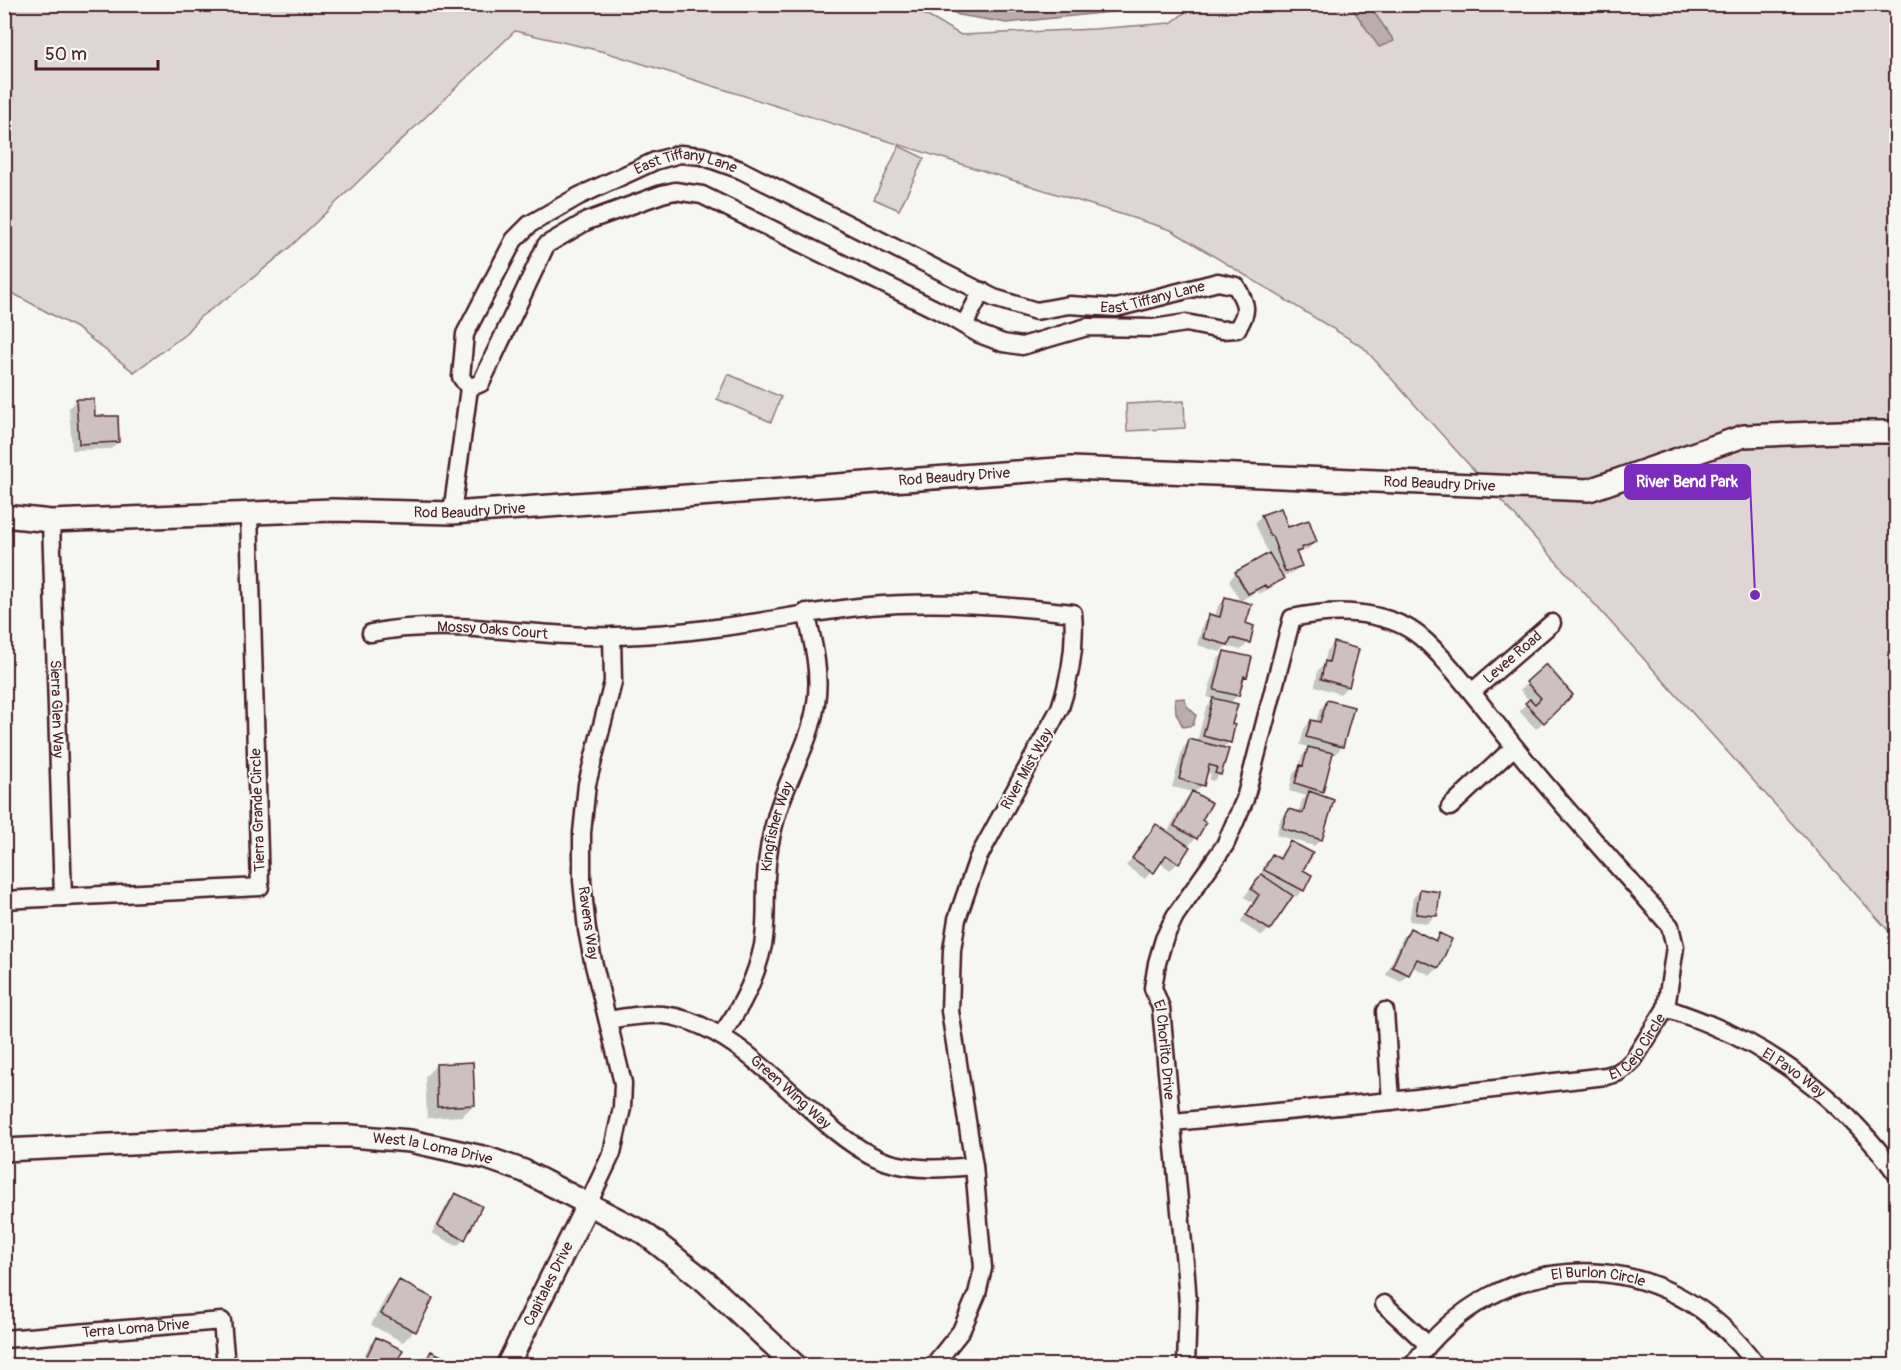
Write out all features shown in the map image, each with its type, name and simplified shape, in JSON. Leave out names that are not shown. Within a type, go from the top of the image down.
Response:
[{"type":"street","name":"East Tiffany Lane","points":[[452,513],[469,388],[461,377],[465,334],[514,240],[530,224],[579,196],[655,161],[680,154],[702,156],[741,170],[982,291],[1036,311],[1069,305],[1116,308],[1218,282],[1236,286],[1246,308],[1245,317],[1237,329],[1221,330],[1186,323],[1154,328],[1087,327],[1022,346],[1003,343],[702,195],[675,190],[586,221],[546,245],[481,383],[469,388]]},
{"type":"street","points":[[964,325],[982,291]]},
{"type":"street","name":"Rod Beaudry Drive","points":[[4,516],[51,521],[332,510],[452,513],[1071,468],[1589,490],[1744,436],[1896,432]]},
{"type":"street","name":"Tierra Grande Circle","points":[[4,900],[260,887],[249,513]]},
{"type":"street","name":"Sierra Glen Way","points":[[51,521],[63,897]]},
{"type":"street","name":"River Mist Way","points":[[612,636],[667,634],[806,612],[871,606],[923,604],[1016,607],[1073,613],[1075,637],[1073,661],[1060,708],[978,858],[957,919],[952,950],[950,1011],[974,1166],[982,1249],[981,1276],[978,1294],[961,1331],[948,1350],[933,1365]]},
{"type":"street","name":"Kingfisher Way","points":[[721,1035],[746,996],[756,971],[765,931],[766,876],[776,815],[812,726],[818,680],[816,656],[806,612]]},
{"type":"street","name":"El Cejo Circle","points":[[1173,1122],[1391,1101],[1617,1073],[1634,1059],[1666,1008],[1675,947],[1670,926],[1514,747],[1473,691],[1431,646],[1403,625],[1381,617],[1335,612],[1292,618]]},
{"type":"street","name":"El Chorlito Drive","points":[[1186,1365],[1188,1305],[1173,1122],[1161,1008],[1153,988],[1164,939],[1175,916],[1212,866],[1236,823],[1245,800],[1292,618]]},
{"type":"street","name":"Levee Road","points":[[1473,691],[1552,623]]},
{"type":"street","name":"Mossy Oaks Court","points":[[371,633],[412,626],[612,636]]},
{"type":"street","name":"Ravens Way","points":[[588,1204],[612,1153],[622,1108],[623,1083],[592,961],[582,881],[582,833],[587,784],[613,682],[612,636]]},
{"type":"street","points":[[1450,807],[1514,747]]},
{"type":"street","name":"El Pavo Way","points":[[1666,1008],[1714,1026],[1747,1042],[1787,1067],[1820,1091],[1850,1118],[1896,1173]]},
{"type":"street","points":[[1385,1011],[1391,1101]]},
{"type":"street","name":"Green Wing Way","points":[[608,1020],[638,1015],[662,1015],[698,1024],[721,1035],[860,1149],[884,1161],[909,1167],[935,1169],[974,1166]]},
{"type":"street","name":"West la Loma Drive","points":[[4,1150],[311,1135],[410,1141],[487,1158],[524,1171],[644,1233],[676,1256],[796,1365]]},
{"type":"street","name":"Capitales Drive","points":[[507,1365],[588,1204]]},
{"type":"street","name":"El Burlon Circle","points":[[1412,1365],[1427,1344],[1470,1307],[1488,1296],[1540,1277],[1571,1272],[1595,1272],[1643,1280],[1688,1299],[1723,1327],[1746,1350],[1757,1365]]},
{"type":"street","points":[[1384,1304],[1427,1344]]},
{"type":"street","name":"Terra Loma Drive","points":[[4,1340],[222,1321],[226,1365]]},
{"type":"shaded area","points":[[906,4],[961,35],[1171,23],[1196,4],[1896,5],[1896,939],[1363,347],[1171,230],[605,52],[515,31],[289,248],[237,291],[200,317],[183,336],[134,372],[78,329],[5,289],[4,5]]},
{"type":"shaded area","points":[[940,5],[1176,5],[1007,23],[959,15]]},
{"type":"shaded area","points":[[1350,5],[1369,5],[1394,41],[1379,47]]},
{"type":"shaded area","points":[[899,146],[924,158],[899,210],[874,199]]},
{"type":"shaded area","points":[[728,374],[781,397],[771,422],[717,399]]},
{"type":"shaded area","points":[[1184,401],[1185,428],[1127,431],[1126,404]]},
{"type":"shaded area","points":[[1184,698],[1187,706],[1196,715],[1193,725],[1183,727],[1176,713],[1175,699]]},
{"type":"building","points":[[76,399],[94,399],[95,416],[118,416],[119,442],[79,444]]},
{"type":"building","points":[[1281,508],[1288,527],[1309,520],[1317,542],[1296,552],[1302,566],[1285,572],[1272,536],[1261,515]]},
{"type":"building","points":[[1269,553],[1284,579],[1248,594],[1235,572]]},
{"type":"building","points":[[1225,597],[1252,604],[1246,623],[1254,626],[1250,643],[1231,638],[1228,645],[1203,638],[1209,614],[1220,617]]},
{"type":"building","points":[[1334,642],[1359,649],[1349,687],[1321,679],[1325,661],[1329,662]]},
{"type":"building","points":[[1224,651],[1252,657],[1239,696],[1214,690]]},
{"type":"building","points":[[1546,664],[1573,695],[1544,723],[1525,703],[1530,699],[1535,704],[1541,698],[1526,682]]},
{"type":"building","points":[[1213,698],[1238,704],[1232,724],[1235,725],[1231,743],[1203,736]]},
{"type":"building","points":[[1327,700],[1354,707],[1343,747],[1306,737],[1311,720],[1320,722]]},
{"type":"building","points":[[1189,739],[1229,749],[1221,775],[1215,773],[1217,767],[1209,765],[1204,786],[1179,779]]},
{"type":"building","points":[[1308,747],[1333,753],[1323,792],[1295,783]]},
{"type":"building","points":[[1192,791],[1212,803],[1202,820],[1206,823],[1197,839],[1174,826]]},
{"type":"building","points":[[1309,791],[1334,800],[1322,840],[1282,828],[1288,809],[1303,813]]},
{"type":"building","points":[[1156,824],[1190,847],[1179,864],[1166,855],[1154,873],[1132,858]]},
{"type":"building","points":[[1290,841],[1313,853],[1303,870],[1312,875],[1304,891],[1264,870],[1272,854],[1280,859]]},
{"type":"building","points":[[1261,874],[1293,896],[1270,930],[1246,915],[1259,895],[1251,889]]},
{"type":"building","points":[[1420,889],[1440,892],[1437,916],[1416,914]]},
{"type":"building","points":[[1410,928],[1436,941],[1439,933],[1452,939],[1439,968],[1417,959],[1409,975],[1392,967]]},
{"type":"building","points":[[473,1062],[475,1105],[437,1107],[436,1064]]},
{"type":"building","points":[[455,1193],[482,1206],[465,1240],[438,1226]]},
{"type":"building","points":[[399,1280],[433,1298],[416,1332],[381,1314]]},
{"type":"building","points":[[376,1337],[403,1350],[395,1366],[362,1366]]},
{"type":"building","points":[[431,1351],[456,1363],[455,1366],[423,1366]]},
{"type":"place","name":"River Bend Park","points":[[1755,595]]}]
